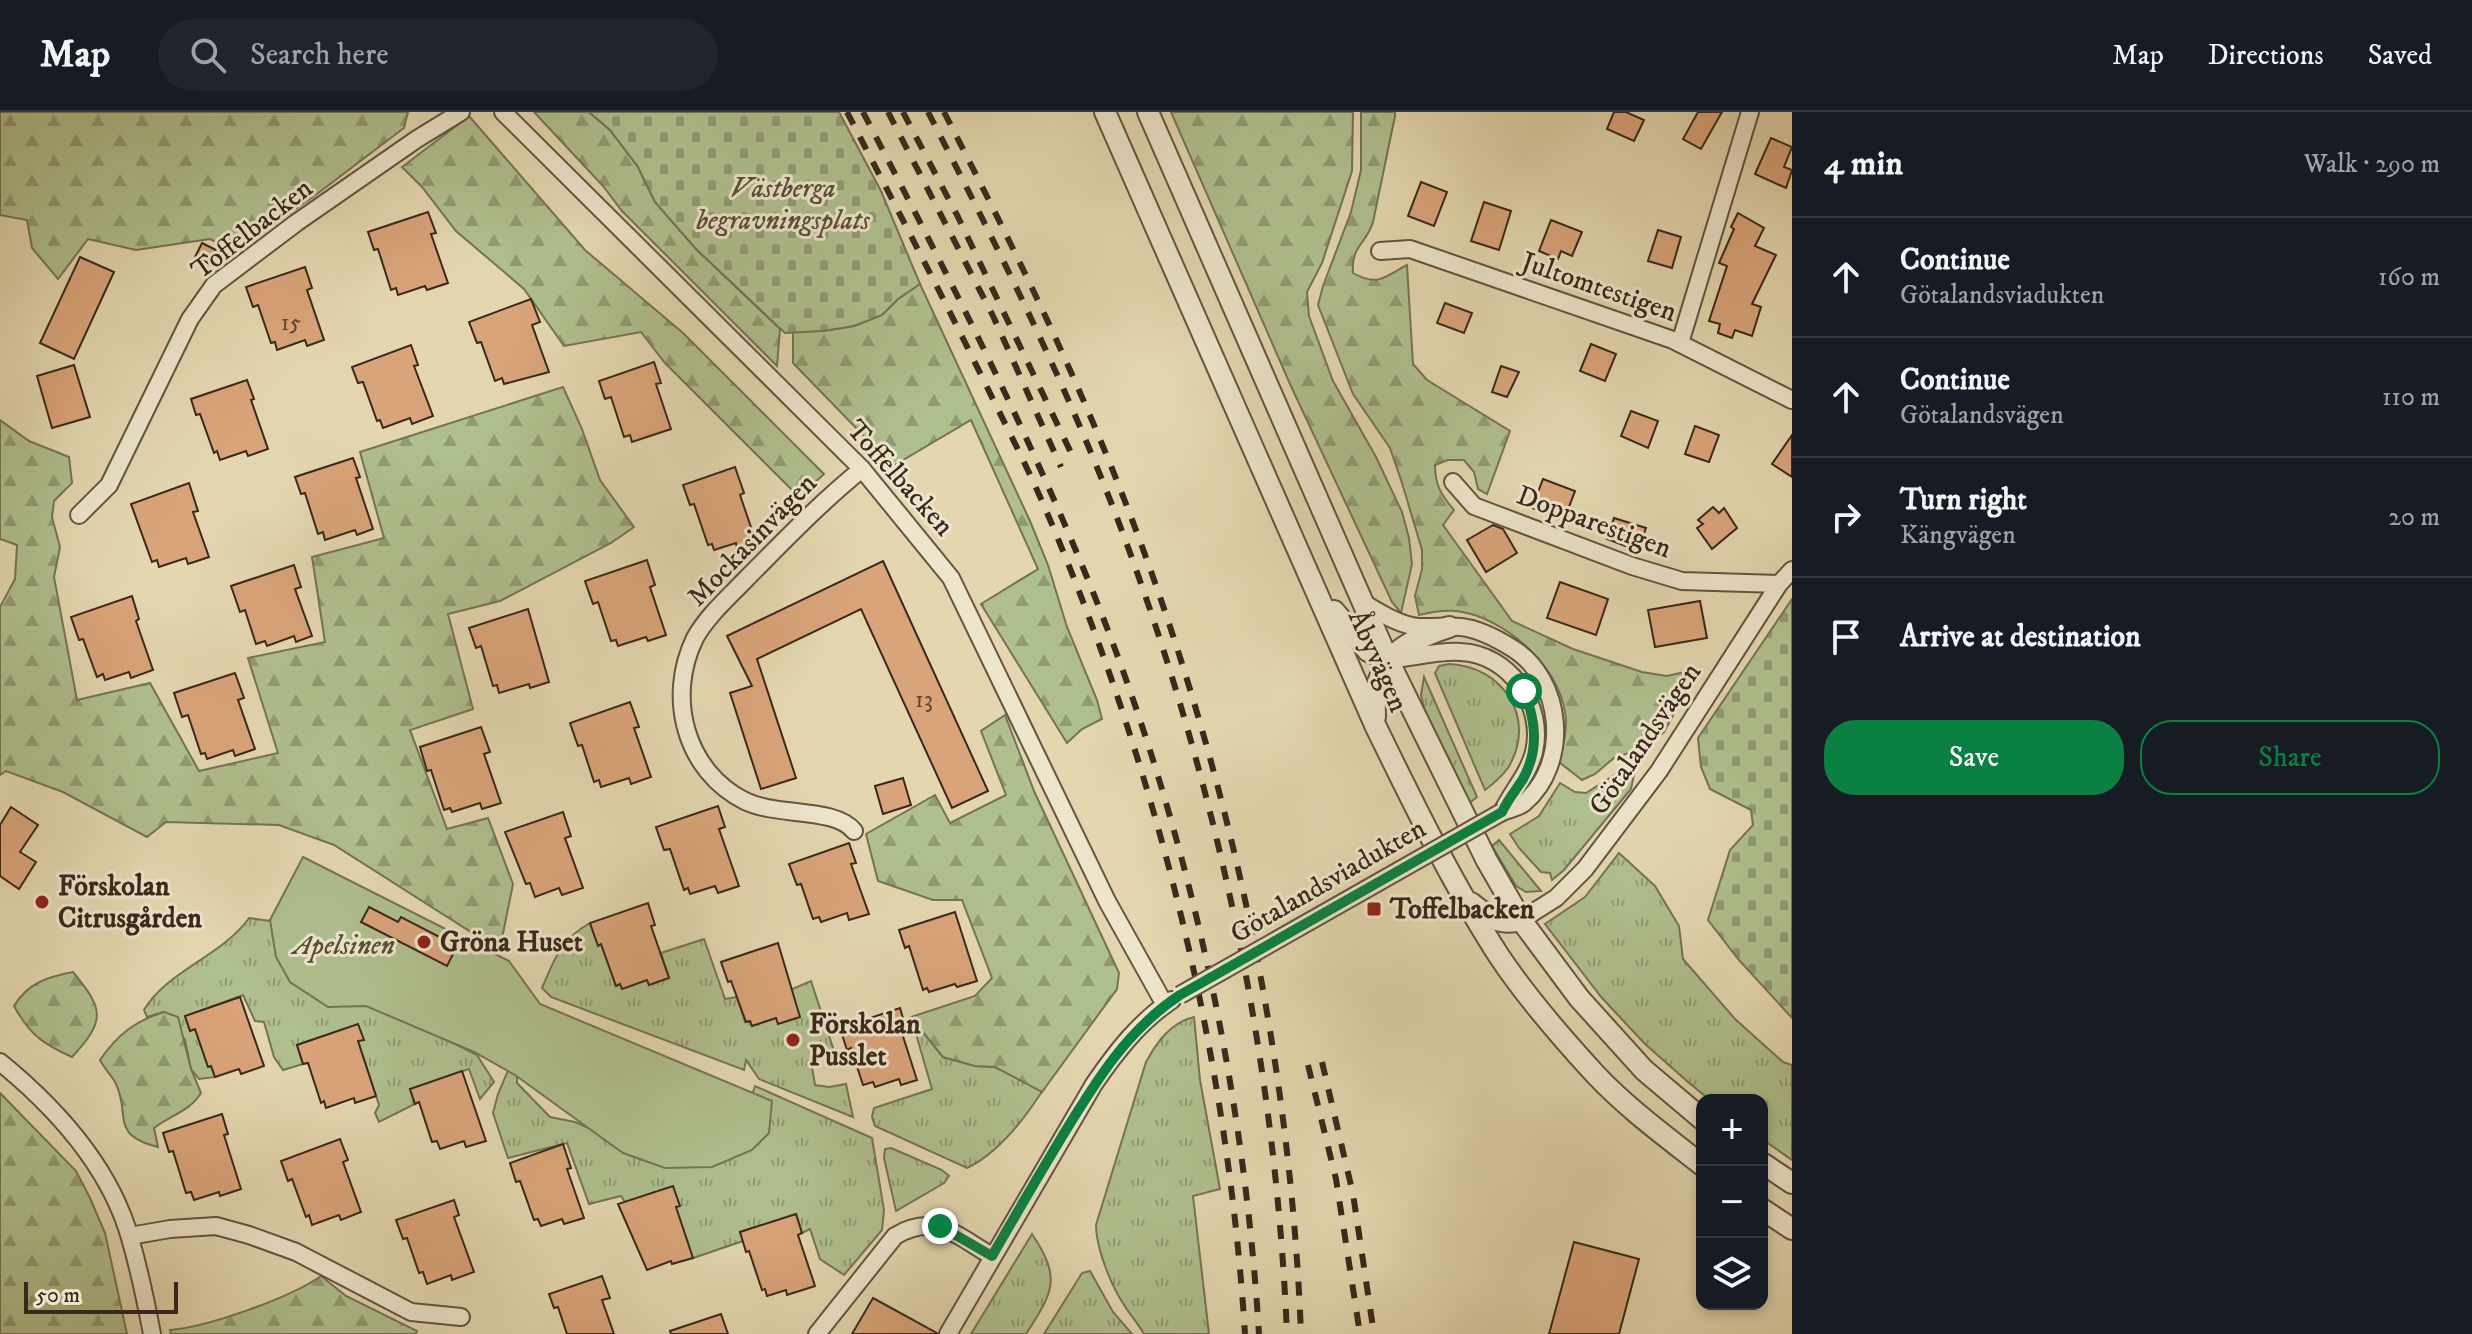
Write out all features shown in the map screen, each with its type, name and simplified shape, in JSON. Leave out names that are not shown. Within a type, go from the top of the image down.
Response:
[{"type":"street","name":"Toffelbacken","points":[[79,515],[109,485],[190,319],[214,285],[296,223],[461,112]]},
{"type":"street","name":"Toffelbacken","points":[[503,112],[862,469],[951,578],[1107,901],[1165,1005]]},
{"type":"street","name":"Åbyvägen","points":[[1105,112],[1375,725],[1464,898],[1501,959],[1597,1076],[1646,1121],[1696,1160]]},
{"type":"street","name":"Åbyvägen","points":[[1148,112],[1388,660],[1450,789],[1521,920],[1548,960],[1607,1031],[1644,1070],[1696,1114]]},
{"type":"street","points":[[1680,343],[1750,112]]},
{"type":"street","name":"Jultomtestigen","points":[[1380,251],[1410,249],[1680,343],[1792,400]]},
{"type":"street","name":"Mockasinvägen","points":[[854,831],[847,822],[832,817],[763,809],[726,788],[710,775],[686,735],[682,695],[688,656],[696,636],[717,609],[789,536],[862,469]]},
{"type":"street","name":"Dopparestigen","points":[[1453,482],[1474,506],[1632,566],[1682,581],[1779,584]]},
{"type":"street","name":"Götalandsvägen","points":[[1521,920],[1556,898],[1585,869],[1659,771],[1779,584],[1792,570]]},
{"type":"street","points":[[1312,582],[1357,640],[1368,651],[1388,660]]},
{"type":"street","name":"Götalandsviadukten","points":[[1165,1005],[1502,812],[1522,805],[1534,793],[1546,772],[1555,736],[1553,708],[1536,670],[1515,650],[1464,627],[1412,626],[1381,614],[1362,602]]},
{"type":"street","points":[[1375,725],[1374,700],[1388,660],[1400,647],[1416,638],[1449,627]]},
{"type":"street","name":"Götalandsviadukten","points":[[1388,660],[1443,652],[1472,653],[1496,663],[1517,680],[1533,715],[1534,752],[1522,780],[1502,812]]},
{"type":"street","points":[[1464,898],[1499,922],[1521,920]]},
{"type":"street","points":[[948,1334],[1094,1084],[1119,1049],[1165,1005]]},
{"type":"street","points":[[0,1062],[62,1121],[88,1153],[108,1187],[130,1236],[152,1334]]},
{"type":"street","points":[[1766,1166],[1792,1183]]},
{"type":"street","points":[[1768,1213],[1792,1229]]},
{"type":"street","points":[[817,1334],[895,1236],[910,1227],[923,1224],[940,1226],[992,1256]]},
{"type":"street","points":[[130,1236],[216,1226],[296,1252],[411,1312],[461,1317]]},
{"type":"green space","points":[[0,112],[408,112],[404,128],[313,197],[234,251],[210,239],[136,250],[88,239],[58,279],[32,248],[27,220],[0,215]]},
{"type":"green space","points":[[534,112],[589,112],[610,130],[638,167],[655,202],[696,249],[780,329],[777,366],[622,211],[603,186]]},
{"type":"green space","name":"Västberga begravningsplats","points":[[589,112],[839,112],[881,191],[920,284],[882,315],[854,326],[785,333],[696,249],[655,202],[638,167],[610,130]]},
{"type":"green space","points":[[1171,112],[1353,112],[1352,171],[1322,263],[1307,292],[1309,316],[1333,381],[1376,457],[1402,512],[1412,564],[1401,613],[1392,602],[1290,384]]},
{"type":"green space","points":[[1361,112],[1395,112],[1395,116],[1373,222],[1354,256],[1353,273],[1375,280],[1407,265],[1413,364],[1427,380],[1510,431],[1487,494],[1478,489],[1474,472],[1464,460],[1448,460],[1435,465],[1440,489],[1454,510],[1443,525],[1512,621],[1573,649],[1642,672],[1667,676],[1698,669],[1664,732],[1646,747],[1614,758],[1595,774],[1582,780],[1559,762],[1566,724],[1560,694],[1552,677],[1526,646],[1492,622],[1474,615],[1451,611],[1419,615],[1415,596],[1422,569],[1422,550],[1402,483],[1390,448],[1353,394],[1318,305],[1351,212],[1361,170]]},
{"type":"green space","points":[[469,116],[585,250],[683,333],[824,474],[799,497],[665,363],[641,332],[564,346],[524,289],[456,231],[402,167]]},
{"type":"green space","points":[[920,284],[1030,521],[1048,565],[1067,627],[1097,700],[1102,719],[1082,729],[1067,743],[981,604],[1038,569],[971,420],[893,466],[793,363],[793,328],[823,331],[854,326],[882,315]]},
{"type":"green space","points":[[563,387],[600,480],[634,527],[611,543],[500,601],[448,614],[473,709],[410,730],[447,829],[488,818],[513,884],[501,943],[482,939],[334,845],[279,825],[166,822],[147,837],[63,792],[6,771],[0,775],[0,607],[15,579],[17,545],[0,539],[0,420],[29,441],[69,457],[72,483],[54,501],[52,517],[60,547],[54,577],[77,700],[150,683],[199,771],[278,753],[248,658],[325,642],[312,557],[384,538],[360,452]]},
{"type":"green space","points":[[1792,599],[1792,1018],[1739,960],[1708,920],[1730,850],[1753,825],[1751,810],[1710,789],[1701,767],[1698,738]]},
{"type":"green space","points":[[1449,664],[1485,674],[1510,698],[1517,714],[1519,731],[1516,750],[1508,768],[1485,790],[1435,673],[1439,666]]},
{"type":"green space","points":[[1424,677],[1477,797],[1467,805],[1424,708],[1421,695]]},
{"type":"green space","points":[[1005,715],[1034,791],[1119,973],[1117,989],[1042,1092],[995,1067],[975,1066],[943,1057],[911,1017],[975,996],[992,978],[962,900],[933,900],[878,881],[866,834],[935,795],[950,823],[1006,795],[981,731]]},
{"type":"green space","points":[[1630,765],[1635,770],[1631,789],[1564,870],[1552,880],[1550,873],[1541,872],[1510,834],[1539,816],[1560,783],[1575,792],[1586,793]]},
{"type":"green space","points":[[1499,840],[1541,891],[1526,892],[1516,886],[1492,846]]},
{"type":"green space","points":[[1619,853],[1655,886],[1679,926],[1683,959],[1735,1019],[1783,1062],[1792,1065],[1792,1160],[1768,1143],[1768,1094],[1703,1094],[1645,1044],[1602,998],[1545,924],[1585,897]]},
{"type":"green space","name":"Apelsinen","points":[[303,857],[509,961],[540,1004],[772,1101],[769,1133],[752,1150],[712,1167],[665,1168],[623,1153],[515,1075],[474,1052],[366,1006],[328,1007],[290,982],[276,957],[270,920]]},
{"type":"green space","points":[[249,918],[286,923],[406,1019],[477,1055],[494,1082],[480,1099],[469,1069],[410,1089],[415,1104],[379,1122],[375,1113],[379,1105],[358,1041],[363,1039],[358,1025],[297,1045],[303,1064],[283,1070],[274,1057],[264,1022],[255,1021],[243,995],[185,1016],[190,1031],[195,1029],[215,1077],[199,1079],[191,1069],[185,1040],[164,1012],[147,1017],[144,1010],[166,985],[224,943]]},
{"type":"green space","points":[[590,923],[616,986],[620,984],[622,989],[647,980],[649,985],[669,978],[661,953],[704,939],[725,999],[737,997],[745,1022],[750,1021],[752,1026],[776,1018],[790,990],[811,981],[835,1054],[811,1061],[815,1085],[829,1087],[846,1084],[853,1117],[759,1079],[746,1060],[744,1070],[551,997],[542,988],[555,959],[565,943]]},
{"type":"green space","points":[[73,972],[91,996],[97,1015],[91,1033],[72,1057],[38,1038],[14,1006],[25,992],[39,982]]},
{"type":"green space","points":[[164,1012],[178,1017],[191,1069],[201,1093],[186,1109],[154,1128],[158,1147],[142,1142],[127,1129],[120,1094],[100,1060],[128,1030]]},
{"type":"green space","points":[[911,1017],[943,1057],[975,1066],[995,1067],[1043,1090],[999,1145],[967,1168],[875,1126],[872,1117],[874,1108],[932,1089]]},
{"type":"green space","points":[[1194,1017],[1200,1080],[1220,1189],[1193,1196],[1209,1334],[1144,1334],[1110,1279],[1096,1225],[1146,1062],[1165,1034]]},
{"type":"green space","points":[[525,1031],[517,1083],[550,1117],[575,1122],[633,1148],[753,1092],[755,1086],[872,1138],[884,1210],[882,1230],[844,1275],[820,1259],[810,1229],[802,1233],[796,1214],[740,1232],[743,1241],[693,1258],[621,1196],[589,1204],[567,1143],[508,1158],[493,1113]]},
{"type":"green space","points":[[0,1093],[76,1171],[105,1233],[127,1334],[0,1334]]},
{"type":"green space","points":[[891,1148],[949,1176],[944,1183],[896,1211],[884,1158],[885,1149]]},
{"type":"green space","points":[[1032,1234],[1048,1263],[1050,1274],[1048,1296],[1043,1307],[1026,1334],[971,1334]]},
{"type":"green space","points":[[1090,1271],[1113,1312],[1132,1334],[1044,1334],[1082,1273]]},
{"type":"green space","points":[[321,1276],[346,1296],[417,1331],[416,1334],[171,1334],[170,1330],[205,1323],[269,1302]]},
{"type":"building","points":[[1614,112],[1626,112],[1644,120],[1634,141],[1607,129]]},
{"type":"building","points":[[1698,112],[1722,112],[1701,149],[1683,139]]},
{"type":"building","points":[[1771,138],[1792,147],[1784,167],[1792,170],[1786,188],[1755,174]]},
{"type":"building","points":[[1421,182],[1447,192],[1434,226],[1408,216]]},
{"type":"building","points":[[1484,202],[1511,211],[1499,250],[1471,241]]},
{"type":"building","points":[[428,212],[436,233],[431,234],[448,283],[427,290],[425,286],[398,295],[396,288],[391,290],[378,249],[374,250],[368,232]]},
{"type":"building","points":[[1738,213],[1764,228],[1755,246],[1776,255],[1752,304],[1761,307],[1752,336],[1735,330],[1732,338],[1718,333],[1720,324],[1709,321],[1727,266],[1719,263]]},
{"type":"building","points":[[1551,220],[1582,232],[1572,256],[1561,251],[1558,259],[1539,251]]},
{"type":"building","points":[[1658,230],[1681,237],[1672,268],[1648,261]]},
{"type":"building","points":[[202,243],[216,250],[210,264],[195,257]]},
{"type":"building","points":[[80,257],[114,272],[74,359],[40,343]]},
{"type":"building","points":[[305,267],[312,288],[307,290],[324,340],[307,346],[305,340],[277,350],[275,342],[271,343],[258,305],[253,307],[246,287]]},
{"type":"building","points":[[531,299],[540,322],[532,325],[549,372],[504,384],[502,378],[495,381],[481,342],[477,343],[469,322]]},
{"type":"building","points":[[1445,303],[1472,313],[1464,333],[1437,323]]},
{"type":"building","points":[[1591,344],[1616,354],[1605,381],[1580,371]]},
{"type":"building","points":[[411,345],[418,365],[414,366],[433,416],[412,424],[410,418],[383,428],[380,420],[377,421],[363,382],[358,383],[352,367]]},
{"type":"building","points":[[654,362],[661,383],[656,384],[671,429],[632,442],[630,435],[624,437],[611,397],[605,399],[599,381]]},
{"type":"building","points":[[74,365],[90,417],[52,428],[37,376]]},
{"type":"building","points":[[1501,366],[1519,372],[1507,397],[1492,392]]},
{"type":"building","points":[[247,380],[268,449],[248,456],[246,451],[220,460],[217,451],[214,453],[200,414],[196,415],[191,399]]},
{"type":"building","points":[[1631,411],[1658,421],[1648,448],[1621,436]]},
{"type":"building","points":[[1695,426],[1719,435],[1709,462],[1685,454]]},
{"type":"building","points":[[1792,435],[1792,477],[1772,464]]},
{"type":"building","points":[[353,458],[360,477],[356,478],[373,529],[357,535],[355,530],[325,540],[323,532],[318,534],[305,493],[301,494],[295,477]]},
{"type":"building","points":[[735,467],[744,493],[740,495],[756,542],[737,548],[736,543],[714,550],[712,544],[708,545],[694,504],[690,505],[683,485]]},
{"type":"building","points":[[1543,479],[1575,491],[1564,520],[1532,508]]},
{"type":"building","points":[[189,483],[198,511],[193,512],[209,557],[188,564],[186,558],[159,567],[157,560],[152,562],[131,504]]},
{"type":"building","points":[[1713,507],[1719,513],[1724,508],[1737,528],[1712,549],[1697,528],[1703,524],[1698,520]]},
{"type":"building","points":[[1614,518],[1646,528],[1638,551],[1607,539]]},
{"type":"building","points":[[1493,525],[1503,529],[1517,553],[1486,572],[1467,540]]},
{"type":"building","points":[[647,560],[655,585],[650,587],[666,635],[648,641],[646,637],[618,646],[616,640],[611,641],[598,602],[593,604],[585,581]]},
{"type":"building","points":[[883,561],[988,791],[952,808],[861,609],[757,659],[796,778],[761,789],[730,693],[752,686],[727,636]]},
{"type":"building","points":[[294,565],[301,587],[295,589],[312,636],[296,642],[294,636],[267,646],[265,641],[256,644],[245,610],[240,612],[231,586]]},
{"type":"building","points":[[1560,582],[1608,599],[1596,635],[1547,618]]},
{"type":"building","points":[[132,596],[139,619],[136,621],[153,670],[131,678],[129,672],[105,680],[103,674],[97,677],[71,617]]},
{"type":"building","points":[[1700,601],[1707,638],[1655,647],[1648,610]]},
{"type":"building","points":[[528,609],[549,682],[499,693],[497,685],[493,686],[481,646],[476,648],[469,628]]},
{"type":"building","points":[[235,673],[244,698],[238,700],[255,749],[235,756],[233,750],[207,759],[205,753],[201,754],[188,715],[182,717],[174,693]]},
{"type":"building","points":[[630,702],[639,727],[634,728],[651,777],[631,784],[629,778],[601,787],[599,780],[594,782],[582,745],[578,746],[570,723]]},
{"type":"building","points":[[481,727],[490,752],[484,754],[501,803],[482,809],[480,803],[452,812],[450,808],[444,810],[420,747]]},
{"type":"building","points":[[903,778],[911,805],[883,814],[875,786]]},
{"type":"building","points":[[718,806],[725,827],[719,829],[739,886],[718,893],[715,886],[690,894],[688,888],[684,890],[670,849],[664,850],[656,827]]},
{"type":"building","points":[[11,807],[38,825],[20,852],[36,862],[19,889],[0,876],[0,825]]},
{"type":"building","points":[[563,812],[571,836],[565,838],[583,888],[562,895],[559,888],[535,897],[530,883],[526,884],[505,832]]},
{"type":"building","points":[[849,843],[856,863],[851,864],[869,914],[849,920],[847,913],[821,922],[819,917],[813,919],[801,884],[797,885],[789,864]]},
{"type":"building","points":[[648,903],[655,925],[651,926],[669,978],[649,985],[647,980],[622,989],[620,984],[616,986],[590,923]]},
{"type":"building","name":"Gröna Huset","points":[[369,907],[398,922],[401,917],[457,946],[447,966],[361,922]]},
{"type":"building","points":[[955,912],[977,981],[929,992],[927,988],[923,990],[909,946],[905,948],[899,930]]},
{"type":"building","points":[[778,943],[800,1017],[778,1024],[776,1018],[752,1026],[750,1021],[746,1022],[721,962]]},
{"type":"building","points":[[240,997],[264,1066],[241,1074],[239,1069],[215,1077],[211,1066],[208,1067],[195,1029],[190,1031],[185,1016]]},
{"type":"building","points":[[900,1008],[906,1028],[901,1030],[917,1080],[901,1085],[899,1079],[875,1087],[873,1082],[863,1085],[851,1048],[847,1050],[840,1028]]},
{"type":"building","points":[[358,1024],[364,1040],[358,1041],[376,1096],[355,1103],[354,1098],[326,1108],[324,1101],[321,1103],[308,1063],[303,1064],[297,1045]]},
{"type":"building","points":[[462,1071],[486,1141],[466,1147],[464,1141],[440,1149],[437,1141],[432,1142],[419,1102],[415,1104],[410,1089]]},
{"type":"building","points":[[222,1114],[228,1134],[224,1135],[241,1189],[194,1200],[191,1192],[186,1193],[173,1151],[169,1152],[163,1133]]},
{"type":"building","points":[[340,1139],[348,1160],[343,1162],[361,1212],[341,1220],[339,1215],[312,1225],[292,1179],[288,1181],[281,1161]]},
{"type":"building","points":[[563,1144],[571,1168],[567,1169],[584,1218],[564,1224],[562,1219],[541,1226],[538,1219],[534,1220],[510,1163]]},
{"type":"building","points":[[673,1186],[680,1206],[676,1207],[693,1258],[672,1264],[671,1261],[647,1270],[618,1204]]},
{"type":"building","points":[[454,1200],[459,1215],[454,1217],[474,1272],[452,1280],[451,1275],[427,1284],[423,1272],[419,1273],[407,1238],[403,1239],[396,1220]]},
{"type":"building","points":[[796,1214],[802,1233],[798,1235],[815,1286],[787,1295],[786,1290],[767,1296],[740,1232]]},
{"type":"building","points":[[1574,1242],[1639,1259],[1619,1334],[1549,1334]]},
{"type":"building","points":[[602,1276],[610,1298],[602,1300],[614,1334],[567,1334],[558,1307],[554,1308],[549,1294]]},
{"type":"building","points":[[873,1298],[937,1333],[937,1334],[852,1334]]},
{"type":"building","points":[[721,1314],[728,1334],[671,1334],[670,1331]]},
{"type":"railway","points":[[847,112],[1031,477],[1085,607],[1121,707],[1153,809],[1203,1017],[1222,1122],[1236,1228],[1245,1334]]},
{"type":"railway","points":[[863,112],[951,283],[1035,457],[1086,575],[1153,759],[1204,948],[1223,1044],[1239,1140],[1259,1334]]},
{"type":"railway","points":[[888,112],[993,316],[1061,467]]},
{"type":"railway","points":[[903,112],[958,217],[1075,461]]},
{"type":"railway","points":[[928,112],[1026,308],[1094,459],[1150,609],[1182,710],[1210,812],[1254,1019],[1269,1123],[1287,1334]]},
{"type":"railway","points":[[944,112],[1017,257],[1085,404],[1126,504],[1195,705],[1248,912],[1268,1017],[1295,1228],[1301,1334]]},
{"type":"railway","points":[[1322,1062],[1353,1194],[1374,1334]]},
{"type":"railway","points":[[1308,1065],[1336,1179],[1360,1334]]},
{"type":"place","name":"Förskolan Citrusgården","points":[[42,902]]},
{"type":"place","name":"Toffelbacken","points":[[1374,909]]},
{"type":"place","name":"Gröna Huset","points":[[424,942]]},
{"type":"place","name":"Förskolan Pusslet","points":[[793,1040]]},
{"type":"route","points":[[940,1226],[992,1256],[1094,1084],[1119,1049],[1148,1018],[1180,995],[1502,812],[1522,780],[1534,752],[1533,715],[1524,691]]}]
